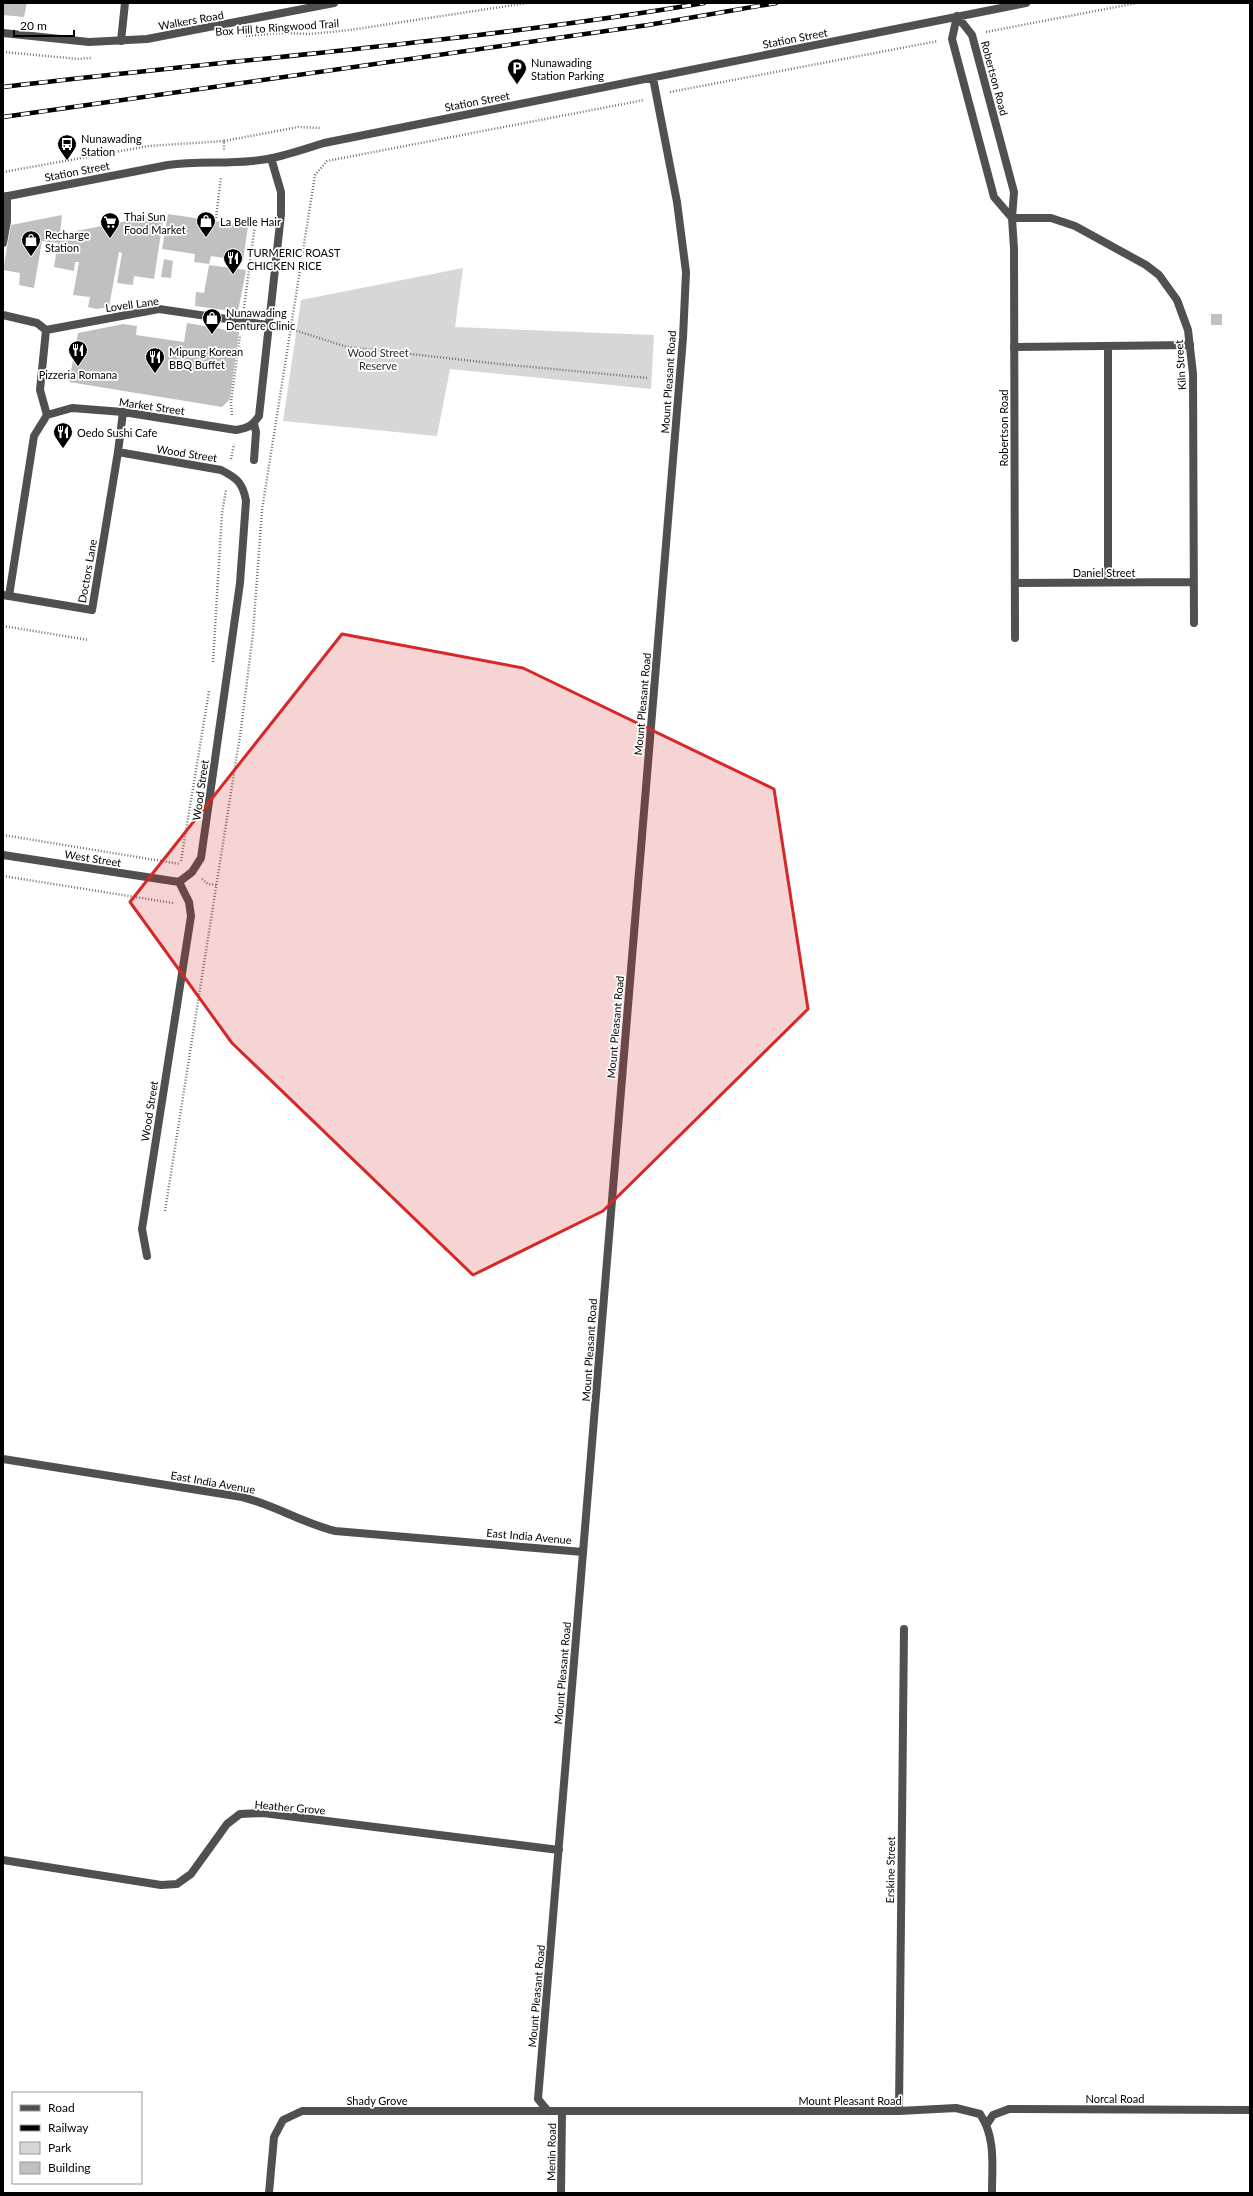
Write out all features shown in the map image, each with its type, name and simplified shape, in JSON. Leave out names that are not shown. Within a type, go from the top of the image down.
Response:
[{"type":"street","points":[[121,41],[125,3]]},
{"type":"street","name":"Walkers Road","points":[[3,33],[89,42],[155,38],[334,3]]},
{"type":"street","name":"Station Street","points":[[5,197],[195,161],[223,163],[254,161],[271,158],[324,143],[1026,3]]},
{"type":"street","points":[[957,16],[952,38],[994,197],[1012,218]]},
{"type":"street","name":"Robertson Road","points":[[957,16],[972,35],[1014,192],[1012,218],[1015,638]]},
{"type":"street","name":"Mount Pleasant Road","points":[[653,78],[677,202],[686,272],[683,338],[538,2099],[548,2111],[899,2111],[956,2108],[980,2114],[986,2124]]},
{"type":"street","points":[[254,460],[256,432],[254,424],[259,416],[261,407],[268,325],[281,214],[281,192],[271,158]]},
{"type":"street","points":[[3,243],[7,221],[5,197]]},
{"type":"street","name":"Kiln Street","points":[[1012,218],[1038,218],[1063,221],[1146,265],[1159,275],[1177,300],[1183,313],[1190,345],[1193,374],[1194,623]]},
{"type":"street","name":"Lovell Lane","points":[[46,330],[159,309],[268,325]]},
{"type":"street","points":[[3,315],[37,323],[46,330],[40,390],[47,415],[34,436],[6,595]]},
{"type":"street","points":[[1014,347],[1190,345]]},
{"type":"street","points":[[1108,346],[1108,582]]},
{"type":"street","name":"Market Street","points":[[47,415],[72,408],[123,412],[233,429],[247,428],[254,424]]},
{"type":"street","points":[[118,452],[123,412]]},
{"type":"street","name":"Wood Street","points":[[118,452],[221,470],[229,474],[244,488],[246,501],[240,583],[201,858],[192,872],[179,882],[190,902],[191,916],[142,1229],[147,1256]]},
{"type":"street","name":"Doctors Lane","points":[[6,595],[92,610],[118,452]]},
{"type":"street","name":"Daniel Street","points":[[1015,583],[1194,582]]},
{"type":"street","name":"West Street","points":[[3,855],[179,882]]},
{"type":"street","name":"East India Avenue","points":[[3,1459],[242,1497],[266,1503],[317,1526],[335,1531],[583,1552]]},
{"type":"street","name":"Erskine Street","points":[[899,2111],[904,1629]]},
{"type":"street","name":"Heather Grove","points":[[3,1860],[161,1885],[177,1884],[190,1874],[227,1824],[240,1814],[263,1813],[559,1850]]},
{"type":"street","name":"Norcal Road","points":[[986,2124],[993,2115],[1009,2109],[1250,2110]]},
{"type":"street","name":"Shady Grove","points":[[269,2193],[274,2136],[284,2120],[302,2111],[548,2111]]},
{"type":"street","name":"Menin Road","points":[[561,2193],[562,2111]]},
{"type":"street","points":[[986,2124],[993,2152],[992,2193]]},
{"type":"path","name":"Box Hill to Ringwood Trail","points":[[245,36],[281,33],[310,34],[527,3]]},
{"type":"path","points":[[972,35],[1137,3]]},
{"type":"path","points":[[165,1211],[241,729],[254,633],[262,510],[314,175],[327,161],[657,99],[673,91],[952,38]]},
{"type":"path","points":[[4,52],[79,59],[94,58]]},
{"type":"path","points":[[224,142],[298,126],[327,127]]},
{"type":"path","points":[[4,172],[46,165]]},
{"type":"path","points":[[213,666],[222,513],[234,442],[231,402],[255,224]]},
{"type":"path","points":[[268,325],[291,329],[348,347],[500,364],[648,378]]},
{"type":"path","points":[[3,626],[89,640]]},
{"type":"path","points":[[180,864],[209,689]]},
{"type":"path","points":[[3,835],[180,864],[208,884],[217,885]]},
{"type":"path","points":[[3,876],[173,903]]},
{"type":"highlighted area","points":[[342,634],[523,668],[774,789],[808,1009],[603,1211],[473,1275],[232,1043],[130,902]]},
{"type":"green space","name":"Wood Street Reserve","points":[[463,268],[455,327],[654,335],[651,389],[450,369],[437,436],[283,421],[301,300]]},
{"type":"building","points":[[3,3],[27,3],[24,17],[3,15]]},
{"type":"building","points":[[164,214],[154,279],[134,276],[133,285],[117,283],[122,253],[119,252],[109,307],[97,309],[88,307],[90,297],[73,295],[79,262],[75,262],[74,271],[54,267],[58,243],[42,241],[34,288],[19,285],[20,273],[3,270],[11,225],[62,215],[60,234]]},
{"type":"building","points":[[168,214],[248,226],[243,261],[211,256],[209,264],[194,262],[195,254],[162,249]]},
{"type":"building","points":[[164,259],[173,261],[171,278],[161,277]]},
{"type":"building","points":[[209,265],[246,270],[238,312],[195,306],[196,292],[204,293]]},
{"type":"building","points":[[1211,314],[1222,314],[1222,325],[1211,325]]},
{"type":"building","points":[[187,323],[239,332],[230,399],[222,407],[69,382],[78,333],[123,324],[137,326],[136,335],[184,342]]},
{"type":"railway","points":[[3,87],[530,29],[704,3]]},
{"type":"railway","points":[[3,117],[648,25],[776,3]]},
{"type":"place","name":"Nunawading Station Parking","points":[[517,85]]},
{"type":"place","name":"Nunawading Station","points":[[67,161]]},
{"type":"place","name":"La Belle Hair","points":[[206,238]]},
{"type":"place","name":"Thai Sun Food Market","points":[[110,239]]},
{"type":"place","name":"Recharge Station","points":[[31,257]]},
{"type":"place","name":"TURMERIC ROAST CHICKEN RICE","points":[[233,275]]},
{"type":"place","name":"Nunawading Denture Clinic","points":[[212,335]]},
{"type":"place","name":"Pizzeria Romana","points":[[78,367]]},
{"type":"place","name":"Mipung Korean BBQ Buffet","points":[[155,374]]},
{"type":"place","name":"Oedo Sushi Cafe","points":[[63,449]]}]
